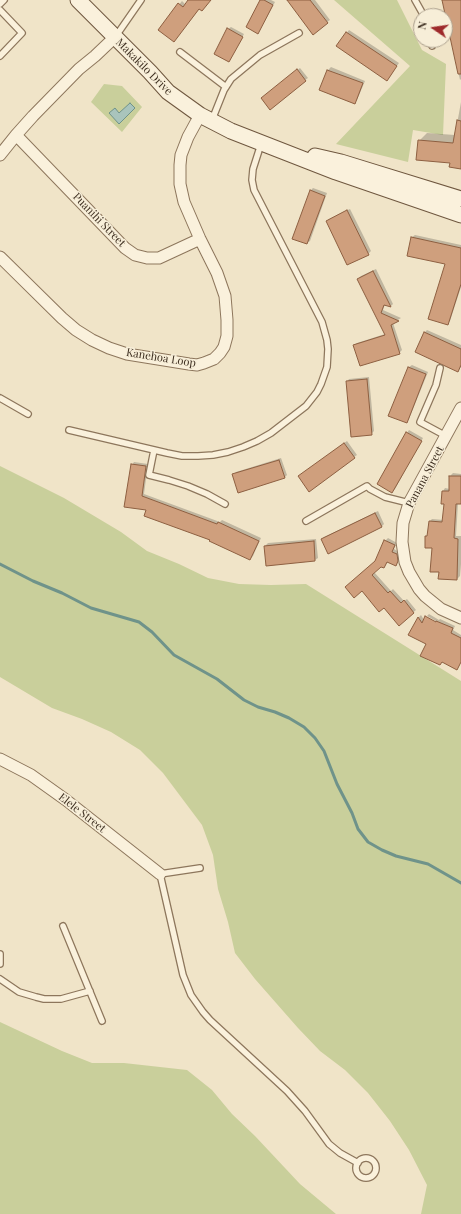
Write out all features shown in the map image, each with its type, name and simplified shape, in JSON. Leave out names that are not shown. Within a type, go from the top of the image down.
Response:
[{"type":"main road","name":"Makakilo Drive","points":[[78,0],[168,92],[206,118],[230,131],[262,144],[336,172],[461,215]]},
{"type":"main road","name":"Makakilo Drive","points":[[262,144],[340,162],[461,199]]},
{"type":"street","points":[[0,155],[16,135],[79,70],[115,37]]},
{"type":"street","name":"Kanehoa Loop","points":[[0,257],[76,330],[109,348],[127,354],[197,365],[204,364],[217,356],[222,350],[226,340],[228,320],[226,302],[222,284],[184,202],[179,174],[184,146],[206,118]]},
{"type":"street","name":"Puanihi Street","points":[[16,135],[125,248],[135,255],[147,258],[159,258],[200,239]]},
{"type":"street","name":"Panana Street","points":[[461,408],[457,426],[446,436],[409,503],[403,522],[402,542],[403,552],[409,572],[419,589],[433,603],[450,614],[461,618]]},
{"type":"street","name":"Elele Street","points":[[0,759],[30,775],[66,800],[160,874]]},
{"type":"lane","points":[[0,4],[4,0]]},
{"type":"lane","points":[[115,37],[139,1]]},
{"type":"lane","points":[[0,10],[22,33],[0,56]]},
{"type":"lane","points":[[206,118],[231,79],[256,57],[300,33]]},
{"type":"lane","points":[[180,52],[226,87]]},
{"type":"lane","points":[[69,430],[182,456],[221,454],[243,447],[271,433],[306,406],[317,392],[325,375],[328,358],[325,331],[322,322],[254,190],[252,180],[253,169],[262,144]]},
{"type":"lane","points":[[440,368],[436,385],[420,422],[446,436]]},
{"type":"lane","points":[[0,398],[28,414]]},
{"type":"lane","points":[[154,450],[149,475],[188,486],[225,504]]},
{"type":"lane","points":[[306,521],[367,486],[385,497],[409,503]]},
{"type":"lane","points":[[200,868],[160,874],[183,975],[186,985],[196,1004],[210,1020],[287,1091],[329,1144],[340,1153],[358,1163]]},
{"type":"lane","points":[[63,926],[102,1021]]},
{"type":"lane","points":[[0,954],[0,964]]},
{"type":"lane","points":[[0,979],[19,992],[36,998],[61,999],[90,991]]},
{"type":"green space","points":[[334,0],[397,0],[413,32],[413,48],[421,48],[446,64],[443,135],[413,130],[408,162],[336,144],[410,66]]},
{"type":"green space","points":[[104,84],[122,86],[142,107],[122,132],[91,102]]},
{"type":"green space","points":[[0,466],[64,498],[121,532],[147,551],[208,578],[239,584],[306,584],[461,681],[461,1214],[421,1214],[427,1185],[409,1150],[390,1121],[368,1093],[345,1070],[320,1051],[298,1028],[255,979],[235,953],[218,889],[213,855],[202,825],[163,773],[140,750],[111,732],[52,708],[0,677]]},
{"type":"green space","points":[[0,1022],[62,1051],[92,1063],[124,1063],[187,1070],[212,1090],[232,1114],[300,1184],[336,1214],[0,1214]]},
{"type":"water","points":[[130,103],[135,108],[119,124],[109,113],[115,108],[119,113]]},
{"type":"building","points":[[188,0],[211,0],[202,11],[199,9],[174,42],[158,30],[178,3],[183,7]]},
{"type":"building","points":[[260,0],[264,0],[273,5],[258,34],[246,27]]},
{"type":"building","points":[[287,0],[310,0],[328,23],[313,35]]},
{"type":"building","points":[[442,0],[461,0],[461,74],[458,74],[452,48],[453,8],[444,8]]},
{"type":"building","points":[[227,28],[243,37],[229,62],[214,54]]},
{"type":"building","points":[[346,32],[397,66],[387,81],[336,46]]},
{"type":"building","points":[[297,69],[306,81],[270,110],[261,98]]},
{"type":"building","points":[[327,70],[363,83],[355,104],[319,90]]},
{"type":"building","points":[[457,120],[461,121],[461,169],[449,167],[450,163],[416,160],[418,140],[453,143]]},
{"type":"building","points":[[310,190],[325,196],[307,244],[292,239]]},
{"type":"building","points":[[347,210],[369,255],[347,265],[326,221]]},
{"type":"building","points":[[411,237],[461,248],[461,284],[448,325],[428,319],[445,264],[407,256]]},
{"type":"building","points":[[373,271],[391,307],[384,305],[381,313],[399,321],[391,325],[400,354],[360,366],[353,345],[385,335],[357,279]]},
{"type":"building","points":[[424,332],[461,349],[461,365],[458,372],[415,352]]},
{"type":"building","points":[[408,367],[426,374],[407,423],[388,416]]},
{"type":"building","points":[[367,379],[372,435],[351,437],[346,381]]},
{"type":"building","points":[[406,432],[422,441],[392,493],[377,484]]},
{"type":"building","points":[[344,443],[355,458],[309,492],[298,476]]},
{"type":"building","points":[[279,460],[285,478],[238,493],[232,474]]},
{"type":"building","points":[[131,464],[146,466],[142,496],[217,524],[218,522],[259,541],[250,560],[209,541],[210,540],[144,516],[146,510],[124,507]]},
{"type":"building","points":[[449,476],[461,476],[461,504],[456,504],[454,538],[458,539],[457,580],[438,579],[439,572],[430,572],[432,548],[425,548],[425,536],[427,536],[429,521],[442,522],[444,504],[441,504],[442,491],[449,491]]},
{"type":"building","points":[[375,513],[382,527],[328,554],[321,539]]},
{"type":"building","points":[[384,540],[395,545],[392,552],[397,554],[398,561],[396,566],[387,562],[384,568],[381,567],[372,575],[388,593],[390,591],[401,603],[404,600],[414,613],[399,626],[384,608],[379,612],[362,591],[354,598],[345,587],[375,561]]},
{"type":"building","points":[[314,541],[315,561],[266,566],[264,546]]},
{"type":"building","points":[[425,616],[453,628],[451,633],[461,638],[461,662],[457,670],[442,662],[440,665],[420,656],[426,644],[408,635],[418,617],[422,623]]},
{"type":"waterway","points":[[0,564],[91,608],[139,622],[152,632],[174,655],[217,679],[244,700],[258,707],[289,718],[304,727],[315,738],[324,751],[337,784],[352,813],[358,829],[368,842],[396,856],[428,864],[461,883]]}]
